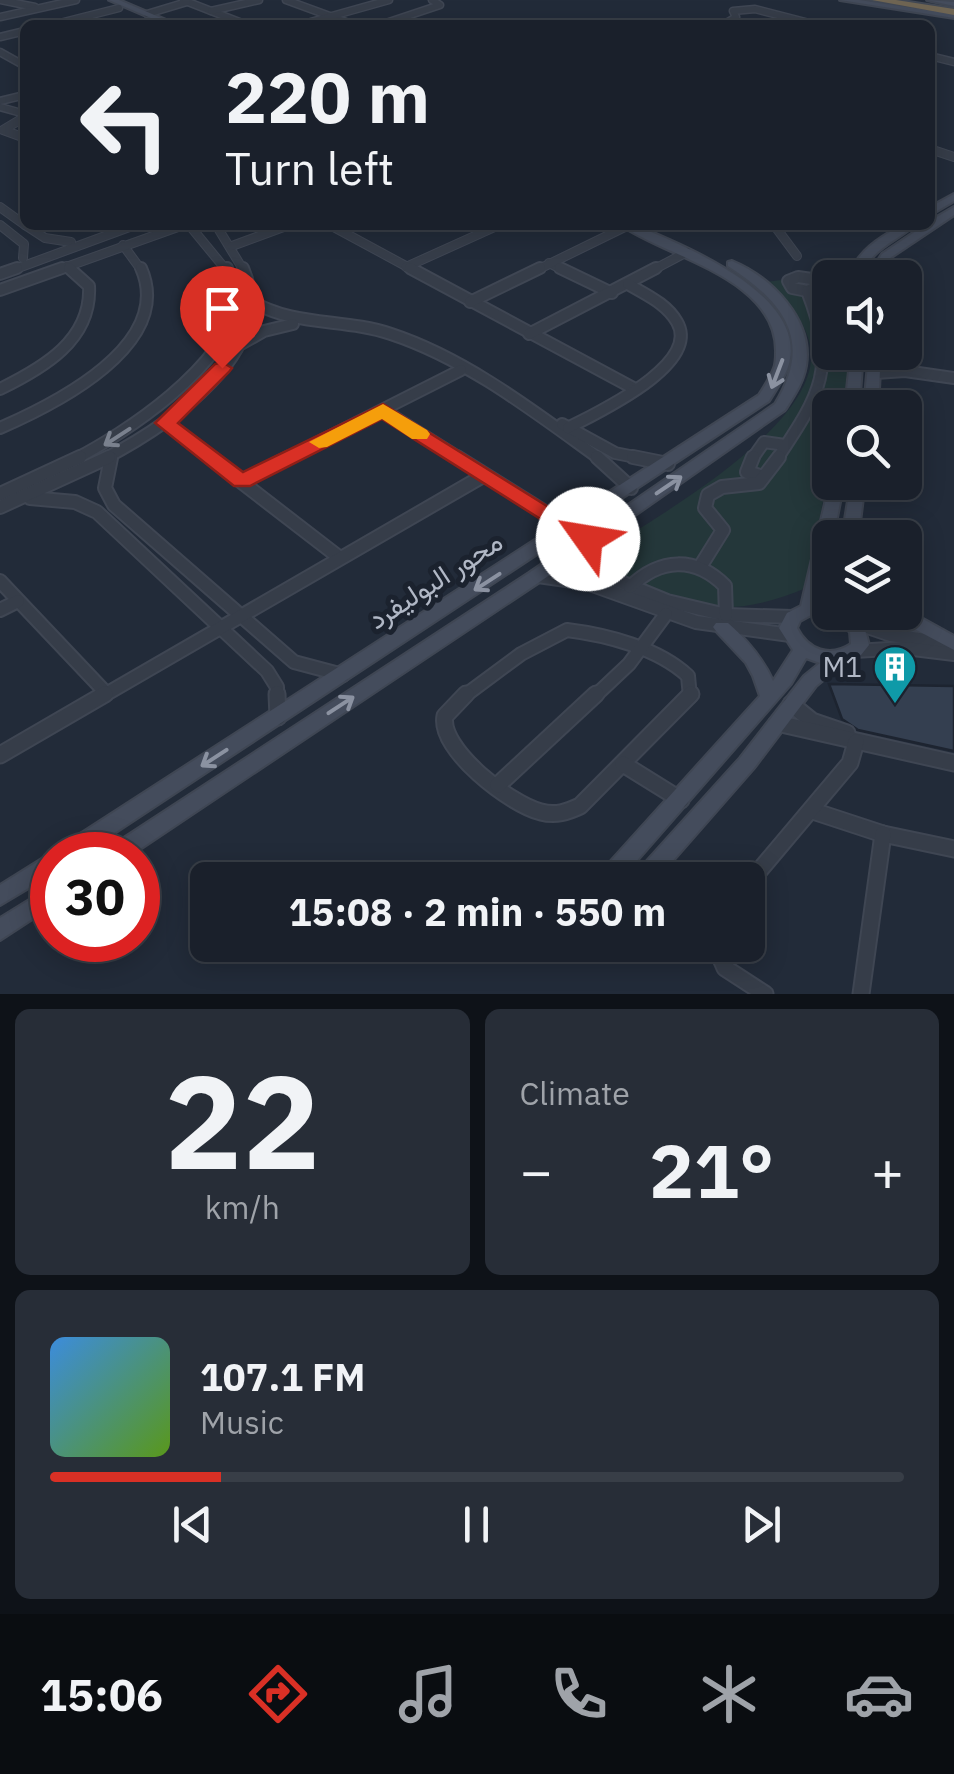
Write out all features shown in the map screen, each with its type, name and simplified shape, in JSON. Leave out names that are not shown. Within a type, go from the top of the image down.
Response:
[{"type":"highway","points":[[877,0],[954,10]]},
{"type":"highway","points":[[900,0],[954,10]]},
{"type":"street","points":[[0,0],[39,8]]},
{"type":"street","points":[[0,17],[76,0]]},
{"type":"street","points":[[99,0],[151,20],[185,1],[234,20]]},
{"type":"street","points":[[212,11],[259,0]]},
{"type":"street","points":[[286,0],[341,20]]},
{"type":"street","points":[[317,20],[389,0]]},
{"type":"street","points":[[395,20],[440,5],[432,0]]},
{"type":"street","points":[[844,0],[954,10]]},
{"type":"street","points":[[930,0],[954,10]]},
{"type":"street","points":[[67,20],[116,4]]},
{"type":"street","points":[[732,20],[733,11],[752,8],[798,20]]},
{"type":"street","points":[[0,52],[20,63]]},
{"type":"street","points":[[10,58],[20,55]]},
{"type":"street","points":[[0,107],[4,126]]},
{"type":"street","points":[[8,141],[20,139]]},
{"type":"street","points":[[0,225],[24,244],[23,258]]},
{"type":"street","points":[[33,230],[45,238],[71,242]]},
{"type":"street","points":[[0,266],[106,230]]},
{"type":"street","points":[[0,274],[121,230]]},
{"type":"street","points":[[0,287],[127,238],[165,230]]},
{"type":"street","points":[[0,287],[170,230]]},
{"type":"street","points":[[0,494],[72,463],[126,432],[177,392],[212,353],[229,316],[230,283],[218,254],[183,230]]},
{"type":"street","points":[[0,507],[111,458],[165,423],[222,368],[245,332],[251,300],[245,269],[220,230]]},
{"type":"street","points":[[232,246],[275,230]]},
{"type":"street","points":[[339,230],[635,390]]},
{"type":"street","points":[[406,266],[487,230]]},
{"type":"street","points":[[467,300],[604,230]]},
{"type":"street","points":[[467,300],[616,230]]},
{"type":"street","name":"محور البوليفرد","points":[[100,832],[764,398],[775,383],[783,360],[779,330],[762,300],[731,274],[637,230]]},
{"type":"street","name":"محور البوليفرد","points":[[149,832],[534,577],[780,406],[799,375],[800,341],[794,324],[773,294],[736,267],[657,230]]},
{"type":"street","points":[[778,230],[797,256]]},
{"type":"street","points":[[862,260],[903,230]]},
{"type":"street","points":[[883,260],[924,230]]},
{"type":"street","points":[[0,428],[82,385],[129,340],[145,309],[147,290],[139,264],[123,245]]},
{"type":"street","points":[[529,334],[687,252]]},
{"type":"street","points":[[549,263],[612,293]]},
{"type":"street","points":[[0,389],[48,362],[85,322],[91,309],[89,286],[67,266]]},
{"type":"street","points":[[568,428],[635,390],[671,364],[680,348],[681,332],[669,310],[628,284]]},
{"type":"street","points":[[784,287],[812,287]]},
{"type":"street","points":[[251,300],[272,313],[302,322],[385,332],[425,349],[540,416],[600,457],[631,488]]},
{"type":"street","points":[[236,347],[264,331],[302,322]]},
{"type":"street","points":[[242,481],[462,370]]},
{"type":"street","points":[[700,568],[723,530],[706,508],[708,495],[722,487],[752,486],[763,477],[785,445],[821,370]]},
{"type":"street","points":[[901,370],[954,378]]},
{"type":"street","points":[[383,410],[581,544],[587,567],[605,584],[666,614],[798,627],[812,623]]},
{"type":"street","points":[[540,416],[615,453],[668,464]]},
{"type":"street","points":[[165,423],[340,558]]},
{"type":"street","points":[[763,477],[748,472],[746,467],[764,442],[785,445]]},
{"type":"street","points":[[111,458],[104,488],[114,505],[305,668],[344,675]]},
{"type":"street","points":[[0,755],[483,476]]},
{"type":"street","points":[[26,498],[65,500],[91,508],[273,678],[279,696],[278,717]]},
{"type":"street","points":[[624,862],[791,672],[798,627],[832,500]]},
{"type":"street","points":[[630,586],[644,571],[660,564],[700,568],[725,586],[724,621]]},
{"type":"street","points":[[534,577],[630,586],[724,621],[760,668],[769,697]]},
{"type":"street","points":[[0,581],[106,694]]},
{"type":"street","points":[[0,610],[18,600]]},
{"type":"street","points":[[498,785],[641,651],[666,614]]},
{"type":"street","points":[[922,626],[954,644]]},
{"type":"street","points":[[798,627],[846,655],[905,648],[954,654]]},
{"type":"street","points":[[659,862],[747,762],[816,674],[846,655],[861,638],[854,630]]},
{"type":"street","points":[[876,630],[954,644]]},
{"type":"street","points":[[580,631],[641,651],[680,668],[688,676],[692,690],[689,700],[580,806],[559,815],[530,810],[447,740],[444,721],[456,702],[556,632],[580,631]]},
{"type":"street","points":[[792,704],[816,723],[954,760]]},
{"type":"street","points":[[777,723],[954,760]]},
{"type":"street","points":[[765,865],[850,764],[856,742]]},
{"type":"street","points":[[726,750],[747,762]]},
{"type":"street","points":[[623,764],[681,800]]},
{"type":"street","points":[[813,811],[883,834],[954,849]]},
{"type":"street","points":[[861,994],[883,834]]},
{"type":"street","points":[[0,896],[30,876]]},
{"type":"street","points":[[0,930],[30,910]]},
{"type":"street","points":[[723,962],[765,994]]},
{"type":"shaded area","points":[[812,276],[812,370],[849,370],[845,390],[812,390],[812,500],[823,500],[819,520],[812,520],[812,558],[806,588],[752,605],[707,607],[609,581],[597,556],[728,468],[788,410],[806,380],[811,351],[806,331],[766,282]]},
{"type":"building","name":"M1","points":[[829,684],[954,686],[954,751],[858,730],[842,719]]},
{"type":"slow traffic","points":[[319,442],[383,410],[420,434]]},
{"type":"place","name":"M1","points":[[895,705]]},
{"type":"route","points":[[222,368],[165,423],[242,481],[383,410],[588,539]]}]
